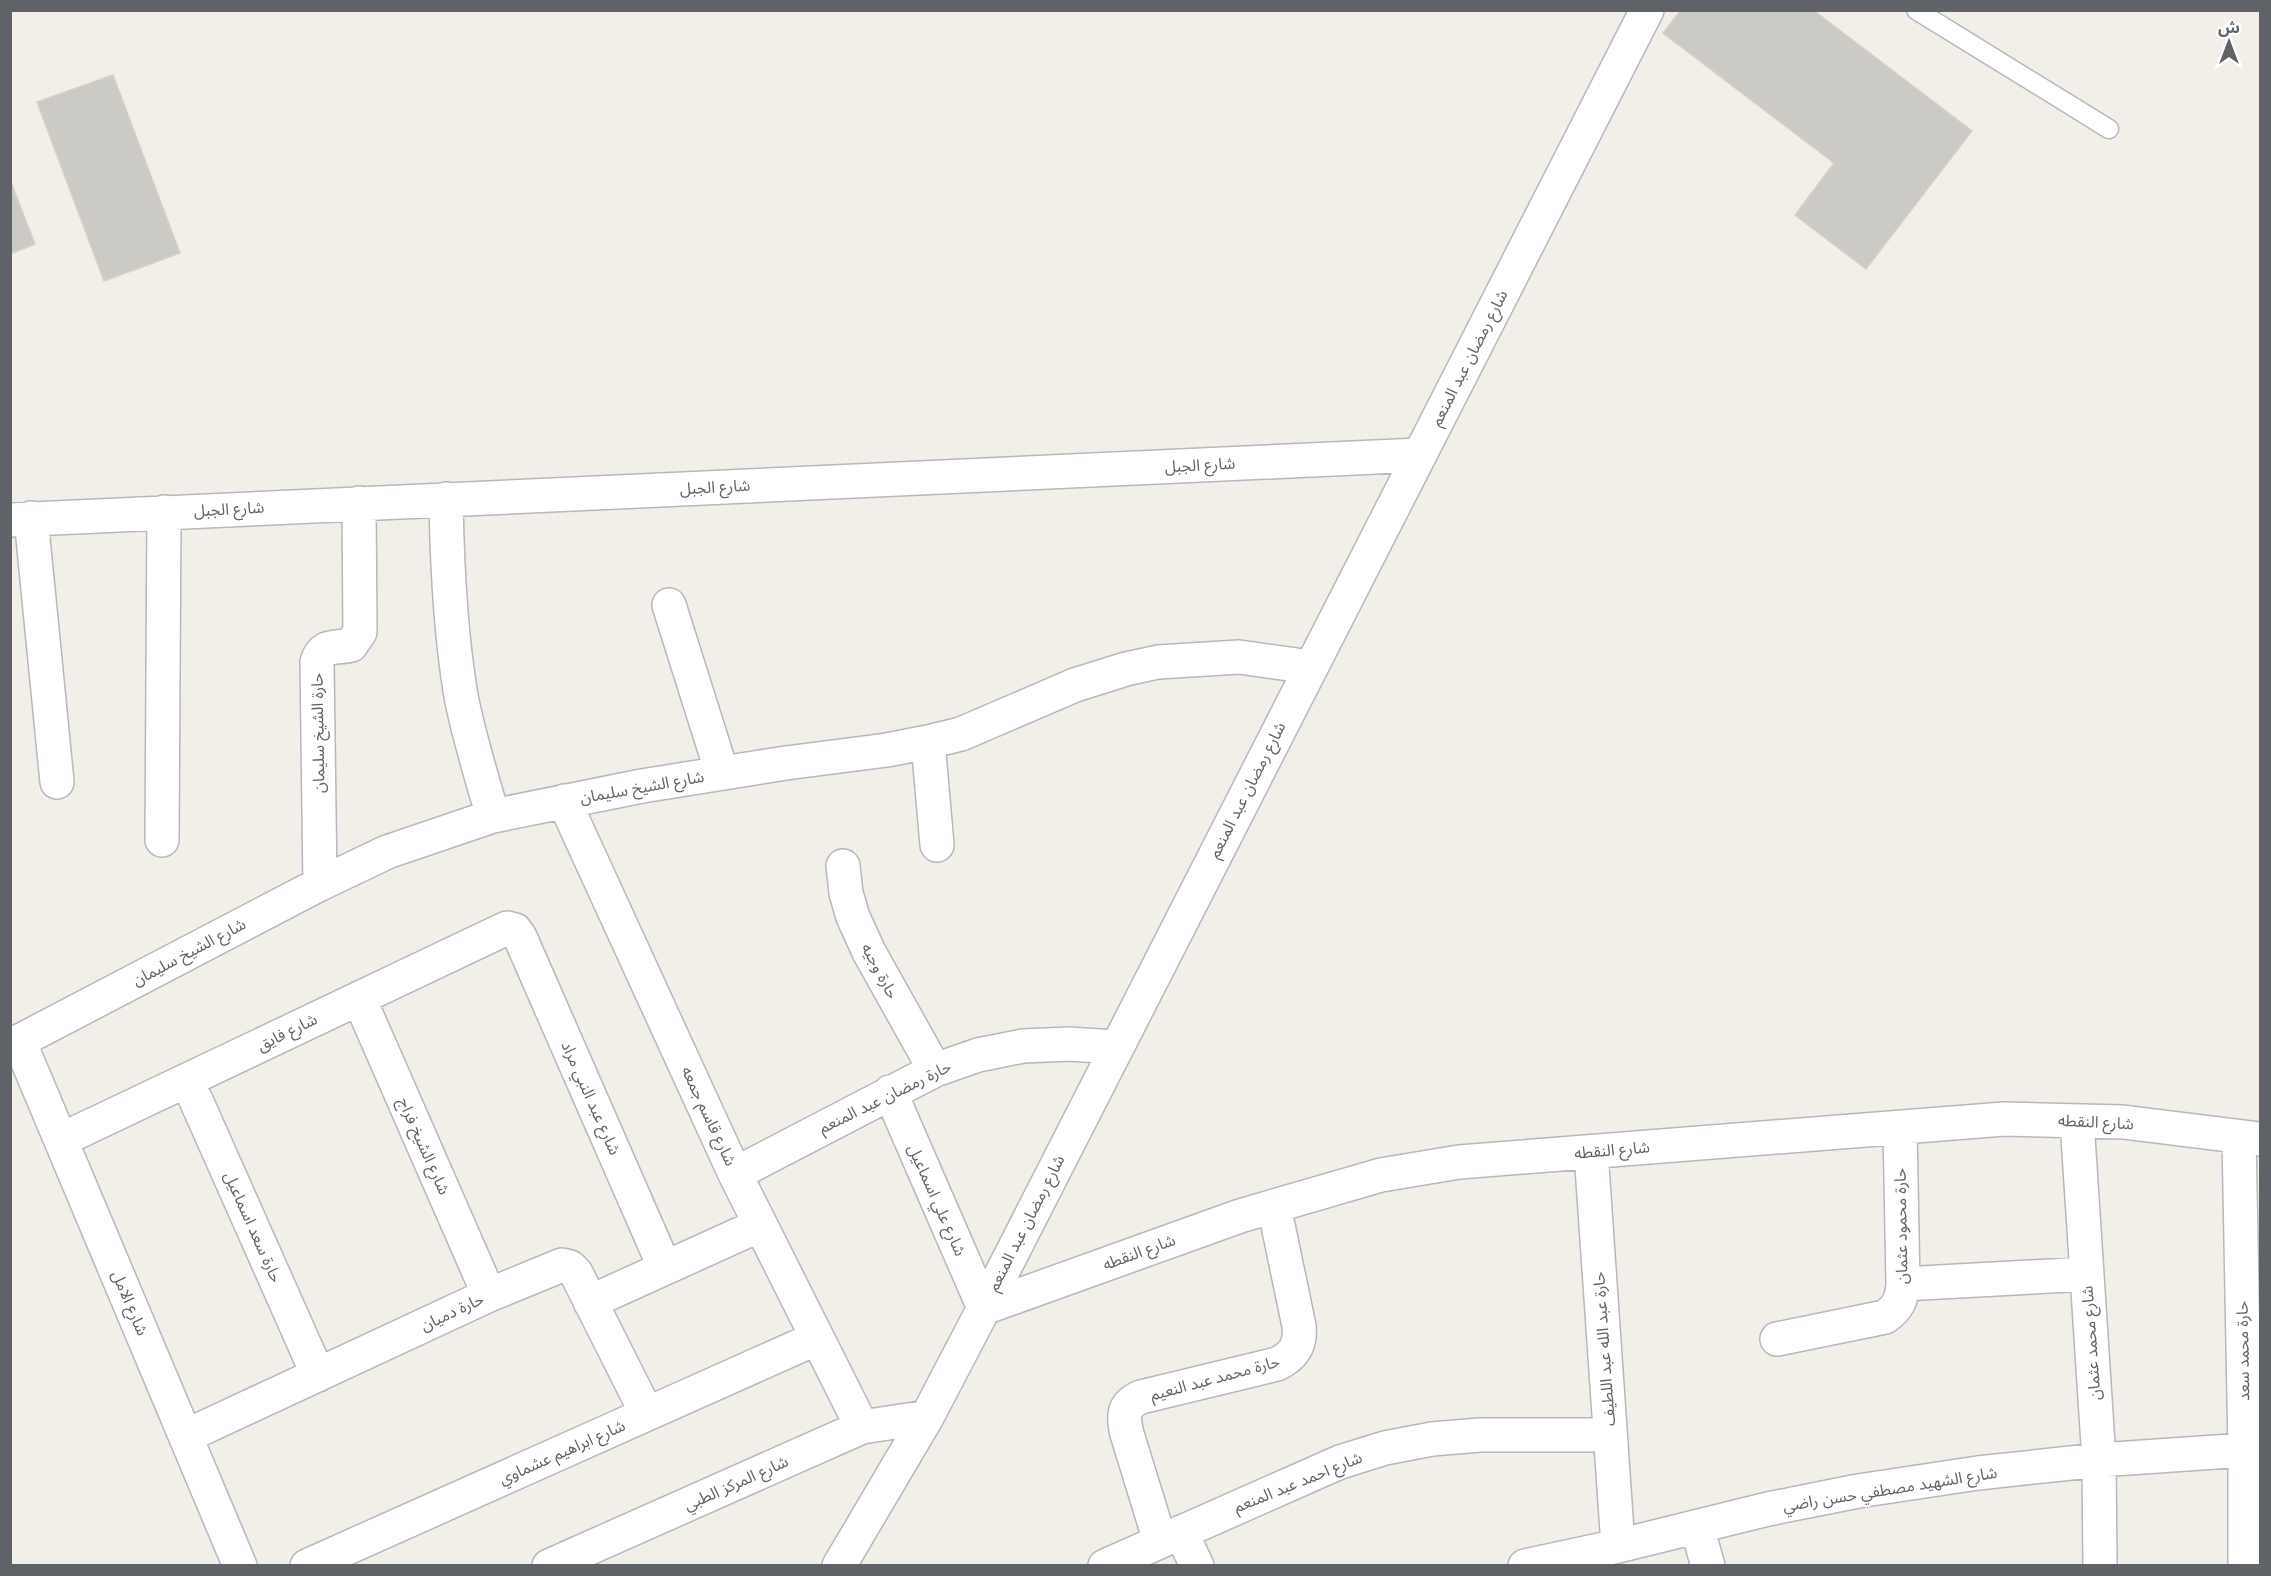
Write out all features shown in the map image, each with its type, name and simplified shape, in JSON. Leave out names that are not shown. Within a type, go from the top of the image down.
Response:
[{"type":"street","name":"شارع رمضان عبد المنعم","points":[[839,1566],[927,1417],[984,1308],[1115,1047],[1647,10]]},
{"type":"street","name":"شارع الجبل","points":[[21,519],[1419,455]]},
{"type":"street","points":[[446,499],[447,572],[462,697],[475,758],[493,816]]},
{"type":"street","name":"حارة الشيخ سليمان","points":[[320,884],[317,662],[326,649],[351,645],[360,632],[359,503]]},
{"type":"street","points":[[162,840],[164,512]]},
{"type":"street","points":[[21,519],[57,782]]},
{"type":"street","points":[[669,605],[722,773]]},
{"type":"street","name":"شارع الشيخ سليمان","points":[[15,1043],[320,884],[387,852],[493,816],[564,801],[786,762],[887,750],[928,742],[961,734],[1075,685],[1158,662],[1239,657],[1311,667]]},
{"type":"street","points":[[928,742],[937,845]]},
{"type":"street","name":"شارع قاسم جمعه","points":[[564,801],[735,1174],[862,1427]]},
{"type":"street","name":"حارة وجيه","points":[[843,866],[846,893],[853,917],[869,952],[935,1070]]},
{"type":"street","name":"شارع فايق","points":[[61,1140],[499,930],[507,928],[515,930]]},
{"type":"street","name":"شارع عبد النبي مراد","points":[[515,930],[664,1266]]},
{"type":"street","name":"شارع الشيخ فراج","points":[[359,998],[489,1295]]},
{"type":"street","name":"شارع الامل","points":[[15,1043],[61,1140],[240,1566]]},
{"type":"street","name":"حارة رمضان عبد المنعم","points":[[735,1174],[890,1092],[935,1070],[978,1055],[1023,1046],[1069,1044],[1115,1047]]},
{"type":"street","name":"حارة سعد اسماعيل","points":[[187,1080],[318,1375]]},
{"type":"street","name":"شارع علي اسماعيل","points":[[890,1092],[984,1308]]},
{"type":"street","name":"شارع النقطه","points":[[984,1308],[1240,1216],[1381,1175],[1459,1162],[2004,1119],[2123,1122],[2250,1138]]},
{"type":"street","name":"شارع محمد عثمان","points":[[2077,1121],[2099,1460],[2100,1566]]},
{"type":"street","name":"حارة محمود عثمان","points":[[1777,1339],[1886,1317],[1899,1303],[1903,1284],[1900,1127]]},
{"type":"street","name":"حارة محمد سعد","points":[[2245,1566],[2253,1449],[2250,1138]]},
{"type":"street","name":"حارة عبد الله عبد اللطيف","points":[[1591,1152],[1618,1546]]},
{"type":"street","name":"حارة محمد عبد النعيم","points":[[1170,1537],[1127,1434],[1123,1417],[1125,1410],[1128,1404],[1141,1397],[1277,1364],[1293,1354],[1298,1345],[1299,1326],[1274,1206]]},
{"type":"street","points":[[590,1302],[664,1266],[760,1225]]},
{"type":"street","name":"حارة دميان","points":[[186,1436],[489,1295],[561,1265],[570,1267],[576,1273],[647,1414]]},
{"type":"street","points":[[1903,1284],[2086,1274]]},
{"type":"street","name":"شارع ابراهيم عشماوي","points":[[307,1566],[818,1338]]},
{"type":"street","name":"شارع المركز الطبي","points":[[549,1566],[862,1427],[927,1417]]},
{"type":"street","name":"شارع احمد عبد المنعم","points":[[1105,1566],[1340,1462],[1385,1448],[1432,1439],[1480,1435],[1610,1435]]},
{"type":"street","name":"شارع الشهيد مصطفي حسن راضي","points":[[1525,1566],[1768,1509],[1858,1491],[1978,1473],[2099,1460],[2253,1449]]},
{"type":"street","points":[[1697,1527],[1708,1566]]},
{"type":"street","points":[[1170,1537],[1197,1566]]},
{"type":"lane","points":[[1916,10],[2109,129]]},
{"type":"building","points":[[1681,10],[1813,10],[1972,131],[1866,269],[1795,215],[1834,163],[1663,33]]},
{"type":"building","points":[[113,75],[180,253],[104,281],[37,102]]},
{"type":"building","points":[[10,180],[35,244],[10,254]]}]
